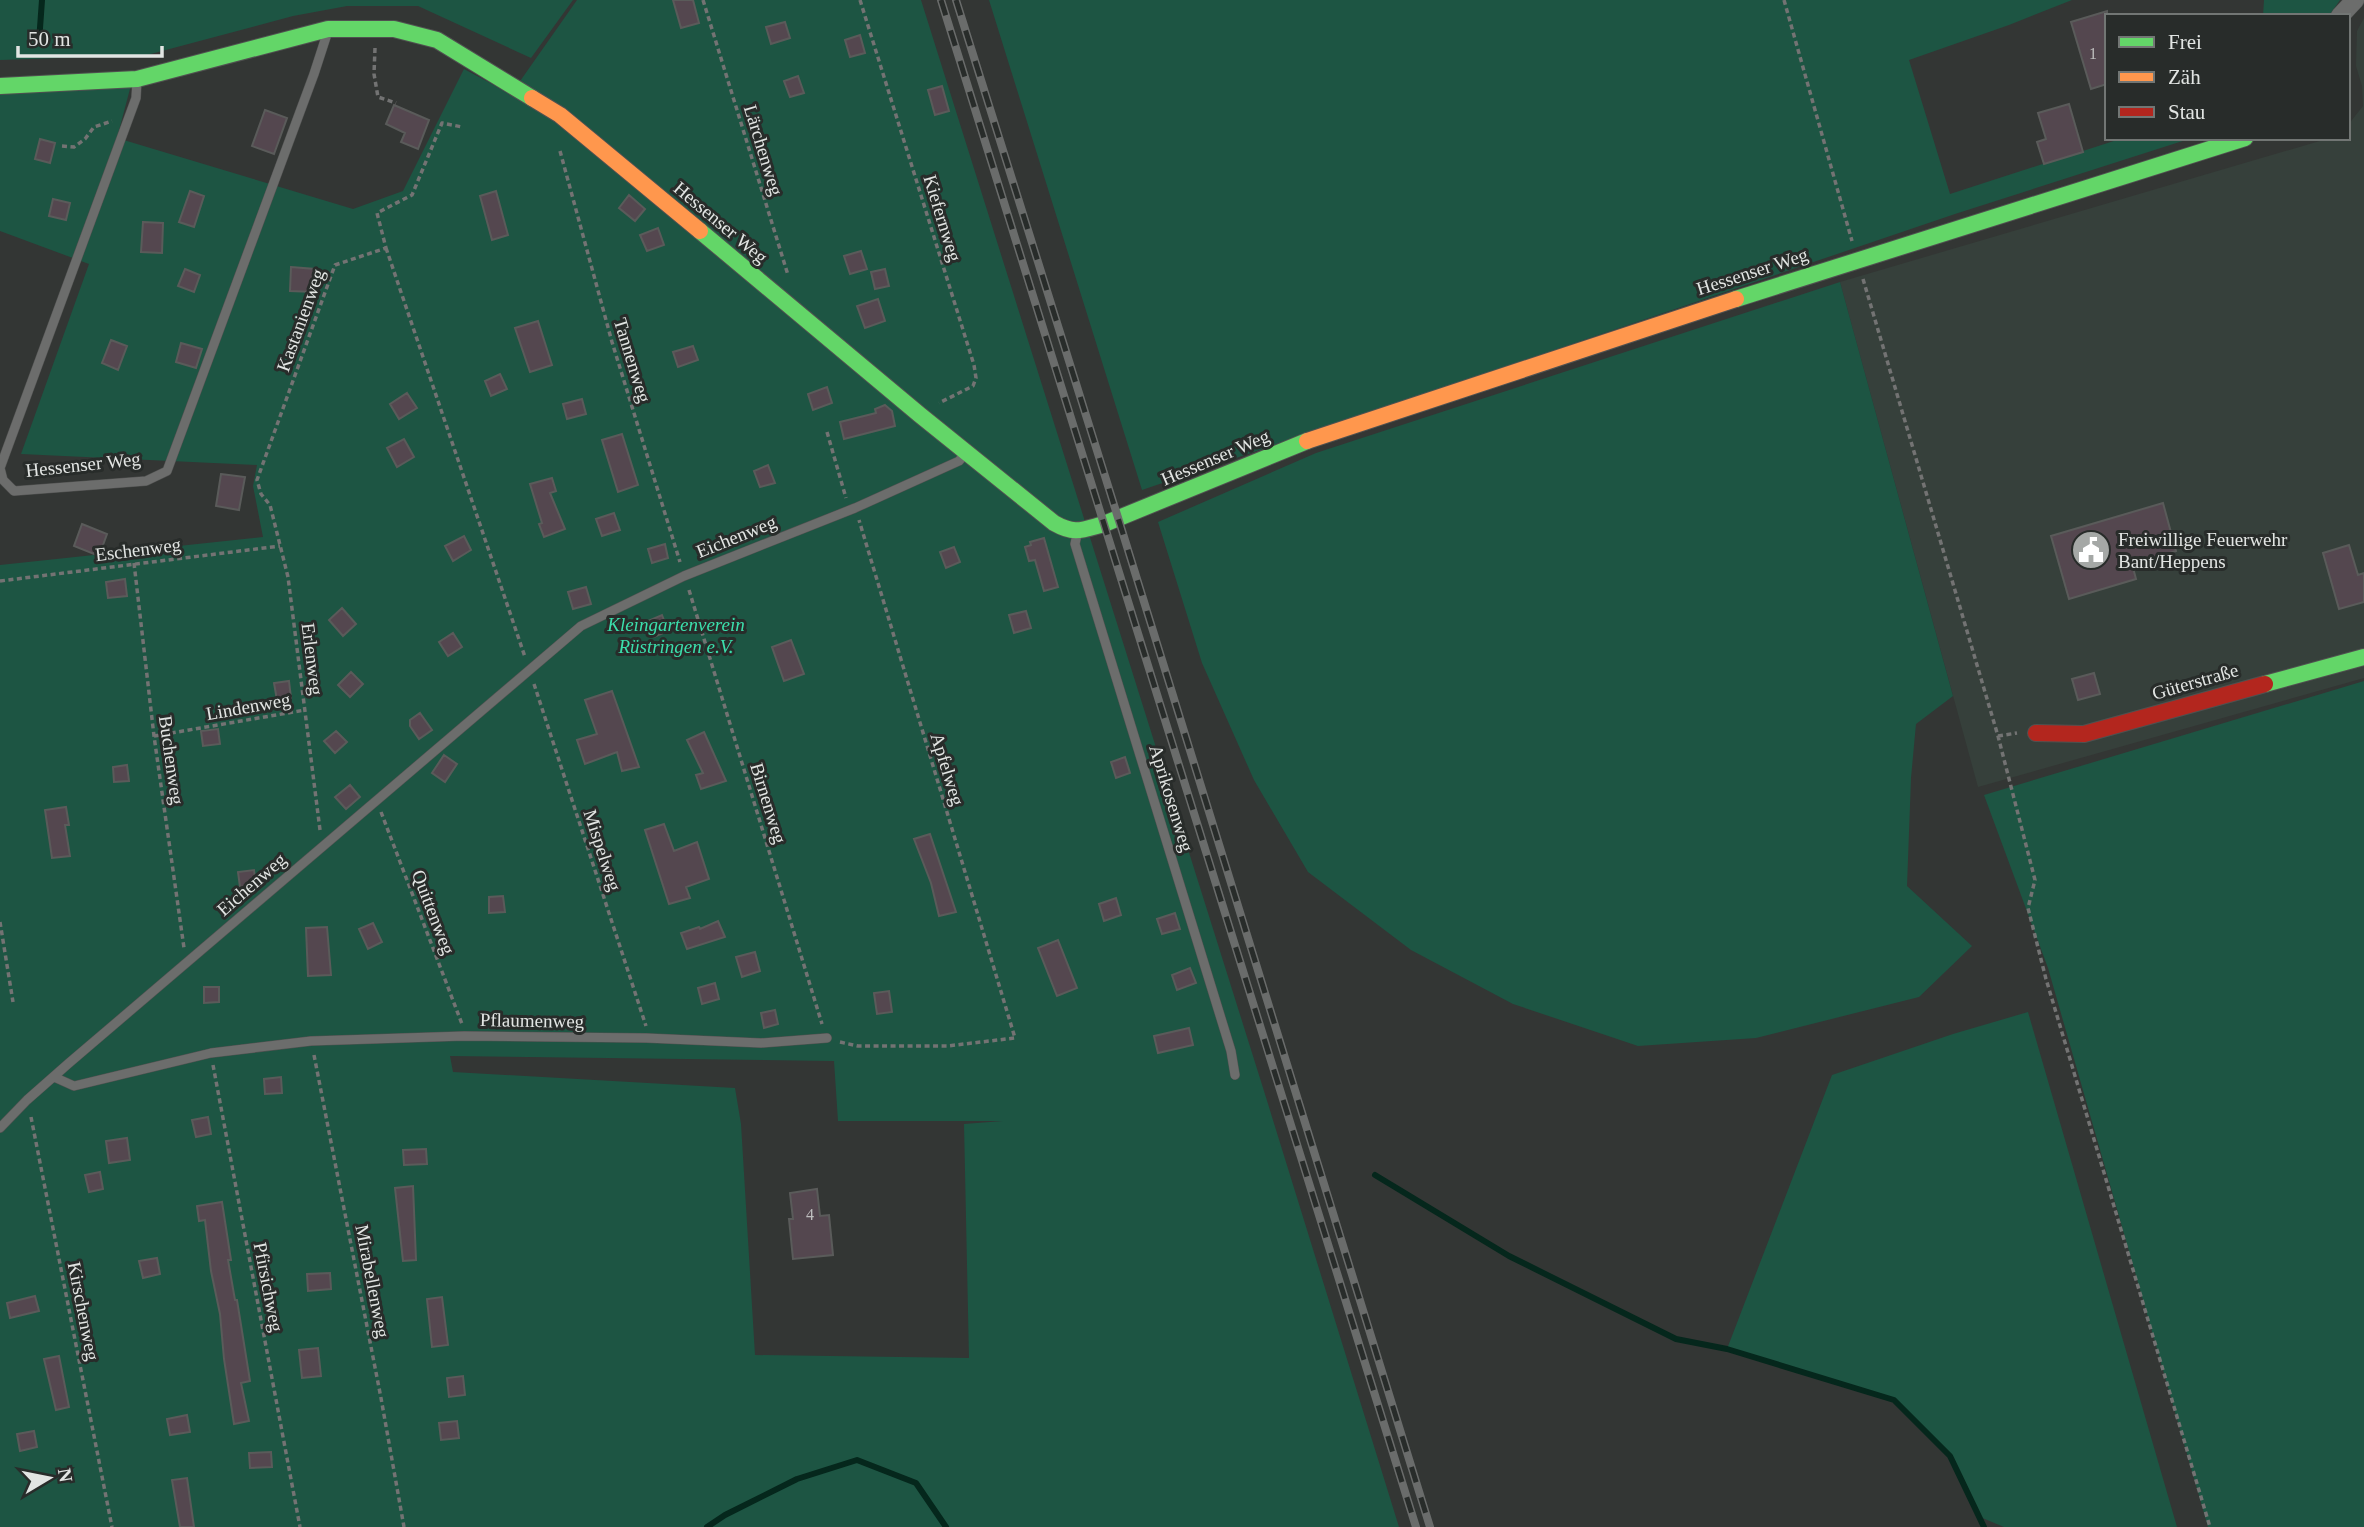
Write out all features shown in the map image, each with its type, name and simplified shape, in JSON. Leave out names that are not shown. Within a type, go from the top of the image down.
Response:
[{"type":"street","points":[[2342,14],[2355,0]]},
{"type":"street","name":"Hessenser Weg","points":[[0,86],[137,79],[328,29],[394,29],[437,40],[560,115],[967,453],[1054,523],[1077,533],[1119,519],[1308,441],[1857,260],[2239,140]]},
{"type":"street","name":"Güterstraße","points":[[2036,733],[2084,734],[2364,657]]},
{"type":"lane","name":"Hessenser Weg","points":[[137,79],[136,98],[0,468],[3,480],[14,491],[146,481],[167,471],[314,74],[328,29]]},
{"type":"lane","name":"Eichenweg","points":[[0,1128],[27,1100],[189,960],[581,626],[684,576],[853,509],[959,461],[967,453]]},
{"type":"lane","name":"Aprikosenweg","points":[[1077,533],[1075,544],[1231,1051],[1235,1075]]},
{"type":"lane","name":"Pflaumenweg","points":[[54,1077],[74,1086],[211,1053],[312,1041],[464,1036],[646,1038],[761,1043],[827,1038]]},
{"type":"path","name":"Lärchenweg","points":[[703,0],[794,294],[791,308]]},
{"type":"path","name":"Kiefernweg","points":[[860,0],[976,378],[973,386],[920,415]]},
{"type":"path","points":[[1784,0],[1857,260],[1998,736],[2035,880],[2028,908],[2046,979],[2210,1527]]},
{"type":"path","points":[[376,29],[374,74],[378,97],[396,103]]},
{"type":"path","points":[[62,146],[74,148],[94,127],[110,123],[136,98]]},
{"type":"path","points":[[461,127],[442,123],[412,195],[377,213],[386,247],[529,670]]},
{"type":"path","name":"Tannenweg","points":[[560,151],[612,342],[684,576]]},
{"type":"path","name":"Kastanienweg","points":[[257,480],[335,265],[386,247]]},
{"type":"path","name":"Apfelweg","points":[[827,432],[1015,1038],[947,1046],[858,1046],[827,1038]]},
{"type":"path","name":"Erlenweg","points":[[257,480],[261,494],[270,505],[288,577],[322,846]]},
{"type":"path","name":"Eschenweg","points":[[0,581],[280,546]]},
{"type":"path","name":"Buchenweg","points":[[134,563],[154,736],[184,948],[189,960]]},
{"type":"path","name":"Birnenweg","points":[[684,576],[827,1038]]},
{"type":"path","name":"Mispelweg","points":[[529,670],[646,1023],[646,1038]]},
{"type":"path","name":"Lindenweg","points":[[154,736],[305,710]]},
{"type":"path","name":"Quittenweg","points":[[376,799],[464,1036]]},
{"type":"path","points":[[0,922],[13,1002]]},
{"type":"path","name":"Mirabellenweg","points":[[312,1041],[382,1398],[404,1527]]},
{"type":"path","name":"Pfirsichweg","points":[[211,1053],[300,1527]]},
{"type":"path","name":"Kirschenweg","points":[[27,1100],[112,1527]]},
{"type":"shaded area","points":[[2364,18],[2364,678],[1978,787],[1840,282],[2323,140],[2350,140],[2350,122],[2363,106],[2362,86],[2356,66],[2357,31]]},
{"type":"green space","points":[[0,0],[573,0],[531,58],[418,6],[347,6],[293,16],[147,55],[0,60]]},
{"type":"green space","name":"Kleingartenverein Rüstringen e.V.","points":[[577,0],[921,0],[1399,1527],[0,1527],[0,565],[263,537],[253,486],[257,465],[21,454],[89,264],[0,231],[0,89],[131,85],[117,138],[353,209],[403,191],[464,69],[511,94]],"holes":[[[450,1056],[834,1061],[838,1121],[1003,1121],[964,1124],[969,1358],[755,1355],[741,1124],[735,1088],[453,1072]]]},
{"type":"green space","points":[[989,0],[2072,0],[1909,60],[1950,194],[2117,140],[2186,140],[1955,214],[1142,490]]},
{"type":"green space","points":[[2264,0],[2340,0],[2330,14],[2263,14]]},
{"type":"green space","points":[[1840,282],[1953,696],[1916,724],[1907,886],[1972,946],[1919,997],[1756,1038],[1638,1046],[1513,1004],[1411,950],[1308,872],[1254,780],[1202,663],[1158,522],[1316,453]]},
{"type":"green space","points":[[2364,681],[2364,1527],[2208,1527],[2048,968],[1984,795]]},
{"type":"green space","points":[[2028,1012],[2177,1527],[2004,1527],[1980,1517],[1950,1456],[1894,1400],[1727,1349],[1832,1075]]},
{"type":"building","points":[[673,0],[693,0],[699,23],[681,28]]},
{"type":"building","points":[[2107,11],[2105,85],[2091,89],[2071,22]]},
{"type":"building","points":[[785,22],[790,38],[771,44],[766,27]]},
{"type":"building","points":[[860,35],[865,53],[850,57],[845,40]]},
{"type":"building","points":[[798,76],[804,93],[790,97],[784,81]]},
{"type":"building","points":[[942,86],[949,111],[935,115],[928,90]]},
{"type":"building","points":[[2069,104],[2083,152],[2044,164],[2037,142],[2046,139],[2038,113]]},
{"type":"building","points":[[394,105],[429,120],[418,149],[401,142],[405,133],[386,124]]},
{"type":"building","points":[[265,110],[287,118],[274,154],[252,146]]},
{"type":"building","points":[[40,139],[55,143],[50,163],[35,159]]},
{"type":"building","points":[[190,191],[204,196],[194,227],[179,222]]},
{"type":"building","points":[[496,191],[508,235],[492,240],[480,196]]},
{"type":"building","points":[[629,195],[645,209],[635,221],[619,208]]},
{"type":"building","points":[[53,199],[70,203],[66,220],[49,216]]},
{"type":"building","points":[[143,222],[163,223],[162,253],[141,252]]},
{"type":"building","points":[[658,228],[664,245],[647,251],[640,235]]},
{"type":"building","points":[[861,251],[867,269],[850,274],[844,256]]},
{"type":"building","points":[[291,267],[315,269],[314,292],[290,291]]},
{"type":"building","points":[[185,269],[200,275],[194,292],[178,286]]},
{"type":"building","points":[[885,269],[889,286],[875,289],[871,272]]},
{"type":"building","points":[[878,299],[885,321],[865,328],[857,306]]},
{"type":"building","points":[[538,321],[552,365],[530,372],[515,328]]},
{"type":"building","points":[[111,340],[127,346],[118,370],[102,363]]},
{"type":"building","points":[[181,343],[202,349],[196,368],[176,362]]},
{"type":"building","points":[[693,346],[698,360],[678,367],[673,352]]},
{"type":"building","points":[[500,374],[507,389],[491,396],[485,381]]},
{"type":"building","points":[[827,387],[832,403],[813,410],[808,394]]},
{"type":"building","points":[[407,393],[417,408],[399,419],[390,404]]},
{"type":"building","points":[[582,399],[586,414],[567,419],[563,404]]},
{"type":"building","points":[[885,405],[892,411],[895,426],[844,439],[840,422],[876,413],[875,409]]},
{"type":"building","points":[[622,434],[638,485],[618,492],[602,440]]},
{"type":"building","points":[[404,439],[414,457],[397,467],[387,448]]},
{"type":"building","points":[[768,465],[775,483],[760,487],[754,471]]},
{"type":"building","points":[[221,474],[245,477],[239,510],[216,506]]},
{"type":"building","points":[[552,478],[556,491],[550,493],[565,529],[544,537],[530,484]]},
{"type":"building","name":"Freiwillige Feuerwehr Bant/Heppens","points":[[2163,503],[2176,551],[2132,564],[2136,579],[2069,599],[2051,536]]},
{"type":"building","points":[[614,513],[620,530],[602,536],[596,519]]},
{"type":"building","points":[[82,524],[107,534],[99,556],[74,546]]},
{"type":"building","points":[[464,536],[471,550],[453,561],[445,546]]},
{"type":"building","points":[[1044,538],[1058,587],[1044,591],[1035,560],[1029,561],[1025,547],[1031,545],[1030,542]]},
{"type":"building","points":[[665,544],[668,558],[652,563],[648,549]]},
{"type":"building","points":[[2349,545],[2358,575],[2364,573],[2364,602],[2339,609],[2323,553]]},
{"type":"building","points":[[954,547],[960,562],[946,568],[940,552]]},
{"type":"building","points":[[125,579],[127,596],[108,598],[106,582]]},
{"type":"building","points":[[586,587],[591,604],[573,609],[568,592]]},
{"type":"building","points":[[342,608],[356,624],[343,636],[329,620]]},
{"type":"building","points":[[1026,611],[1031,628],[1014,633],[1009,615]]},
{"type":"building","points":[[662,615],[668,631],[654,637],[648,621]]},
{"type":"building","points":[[453,633],[462,647],[448,656],[439,642]]},
{"type":"building","points":[[791,640],[804,674],[784,681],[772,647]]},
{"type":"building","points":[[351,672],[363,684],[350,697],[338,685]]},
{"type":"building","points":[[2094,673],[2100,694],[2078,700],[2072,679]]},
{"type":"building","points":[[289,681],[291,698],[277,700],[274,683]]},
{"type":"building","points":[[612,691],[639,767],[622,771],[617,752],[585,764],[577,740],[597,734],[585,700]]},
{"type":"building","points":[[420,713],[432,730],[419,739],[410,726],[410,720]]},
{"type":"building","points":[[218,729],[220,744],[203,746],[201,731]]},
{"type":"building","points":[[336,731],[347,742],[335,753],[324,741]]},
{"type":"building","points":[[704,732],[726,781],[701,789],[696,775],[703,773],[687,740]]},
{"type":"building","points":[[444,755],[457,764],[445,782],[432,773]]},
{"type":"building","points":[[1125,757],[1130,773],[1116,778],[1111,762]]},
{"type":"building","points":[[127,765],[129,781],[114,782],[113,767]]},
{"type":"building","points":[[350,785],[360,797],[346,809],[335,797]]},
{"type":"building","points":[[66,807],[69,825],[65,825],[70,856],[52,858],[45,810]]},
{"type":"building","points":[[664,824],[674,851],[697,842],[709,879],[686,887],[690,898],[669,904],[645,830]]},
{"type":"building","points":[[930,834],[956,912],[939,916],[931,883],[914,839]]},
{"type":"building","points":[[254,870],[256,886],[240,887],[238,872]]},
{"type":"building","points":[[503,896],[505,912],[489,913],[489,897]]},
{"type":"building","points":[[1116,898],[1121,915],[1104,921],[1099,904]]},
{"type":"building","points":[[1175,913],[1180,929],[1162,934],[1157,919]]},
{"type":"building","points":[[718,921],[725,937],[687,949],[681,933]]},
{"type":"building","points":[[373,923],[382,942],[368,949],[359,929]]},
{"type":"building","points":[[327,927],[331,975],[308,976],[306,928]]},
{"type":"building","points":[[1058,940],[1077,988],[1057,996],[1038,948]]},
{"type":"building","points":[[755,952],[760,971],[742,977],[736,957]]},
{"type":"building","points":[[1190,968],[1196,983],[1177,990],[1172,975]]},
{"type":"building","points":[[715,983],[719,999],[702,1004],[698,988]]},
{"type":"building","points":[[204,987],[219,987],[219,1002],[204,1003]]},
{"type":"building","points":[[889,991],[892,1012],[877,1014],[874,993]]},
{"type":"building","points":[[775,1010],[778,1024],[764,1028],[761,1013]]},
{"type":"building","points":[[1189,1028],[1193,1045],[1158,1053],[1154,1036]]},
{"type":"building","points":[[281,1077],[282,1093],[265,1094],[264,1079]]},
{"type":"building","points":[[208,1117],[211,1134],[196,1137],[192,1120]]},
{"type":"building","points":[[127,1138],[130,1160],[109,1163],[106,1141]]},
{"type":"building","points":[[426,1149],[427,1164],[404,1165],[403,1150]]},
{"type":"building","points":[[100,1172],[103,1189],[89,1192],[85,1175]]},
{"type":"building","points":[[413,1186],[416,1260],[403,1261],[395,1188]]},
{"type":"building","points":[[817,1189],[820,1216],[829,1215],[833,1255],[793,1259],[789,1219],[793,1219],[790,1193]]},
{"type":"building","points":[[222,1202],[231,1260],[228,1260],[250,1381],[241,1383],[249,1421],[234,1424],[205,1220],[199,1221],[197,1206]]},
{"type":"building","points":[[157,1258],[160,1274],[143,1278],[139,1261]]},
{"type":"building","points":[[330,1273],[331,1289],[308,1291],[307,1274]]},
{"type":"building","points":[[35,1296],[39,1311],[10,1318],[7,1303]]},
{"type":"building","points":[[442,1297],[448,1345],[432,1347],[427,1299]]},
{"type":"building","points":[[318,1348],[321,1376],[302,1378],[299,1350]]},
{"type":"building","points":[[59,1356],[69,1407],[56,1410],[44,1359]]},
{"type":"building","points":[[463,1376],[465,1395],[449,1397],[447,1378]]},
{"type":"building","points":[[187,1415],[190,1432],[170,1435],[167,1419]]},
{"type":"building","points":[[457,1421],[459,1438],[441,1440],[439,1423]]},
{"type":"building","points":[[34,1431],[37,1447],[20,1451],[17,1434]]},
{"type":"building","points":[[271,1452],[272,1467],[250,1468],[249,1453]]},
{"type":"building","points":[[187,1478],[194,1527],[180,1527],[172,1480]]},
{"type":"waterway","points":[[39,42],[42,0]]},
{"type":"waterway","points":[[1375,1175],[1509,1256],[1676,1339],[1727,1349],[1894,1400],[1950,1456],[1984,1527]]},
{"type":"waterway","points":[[707,1527],[725,1515],[797,1479],[857,1460],[916,1483],[946,1527]]},
{"type":"railway","points":[[941,0],[1416,1527]]},
{"type":"railway","points":[[956,0],[1430,1527]]},
{"type":"traffic: fast","points":[[0,86],[137,79],[328,29],[394,29],[437,40],[532,98]]},
{"type":"traffic: fast","points":[[1736,299],[2239,140]]},
{"type":"traffic: fast","points":[[700,231],[920,415],[1054,523],[1068,529],[1079,530],[1104,524],[1307,441]]},
{"type":"traffic: fast","points":[[2265,684],[2364,657]]},
{"type":"traffic: slow","points":[[532,98],[560,115],[700,231]]},
{"type":"traffic: slow","points":[[1307,441],[1736,299]]},
{"type":"traffic: jam","points":[[2036,733],[2084,734],[2265,684]]},
{"type":"place","name":"Freiwillige Feuerwehr Bant/Heppens","points":[[2091,550]]}]
